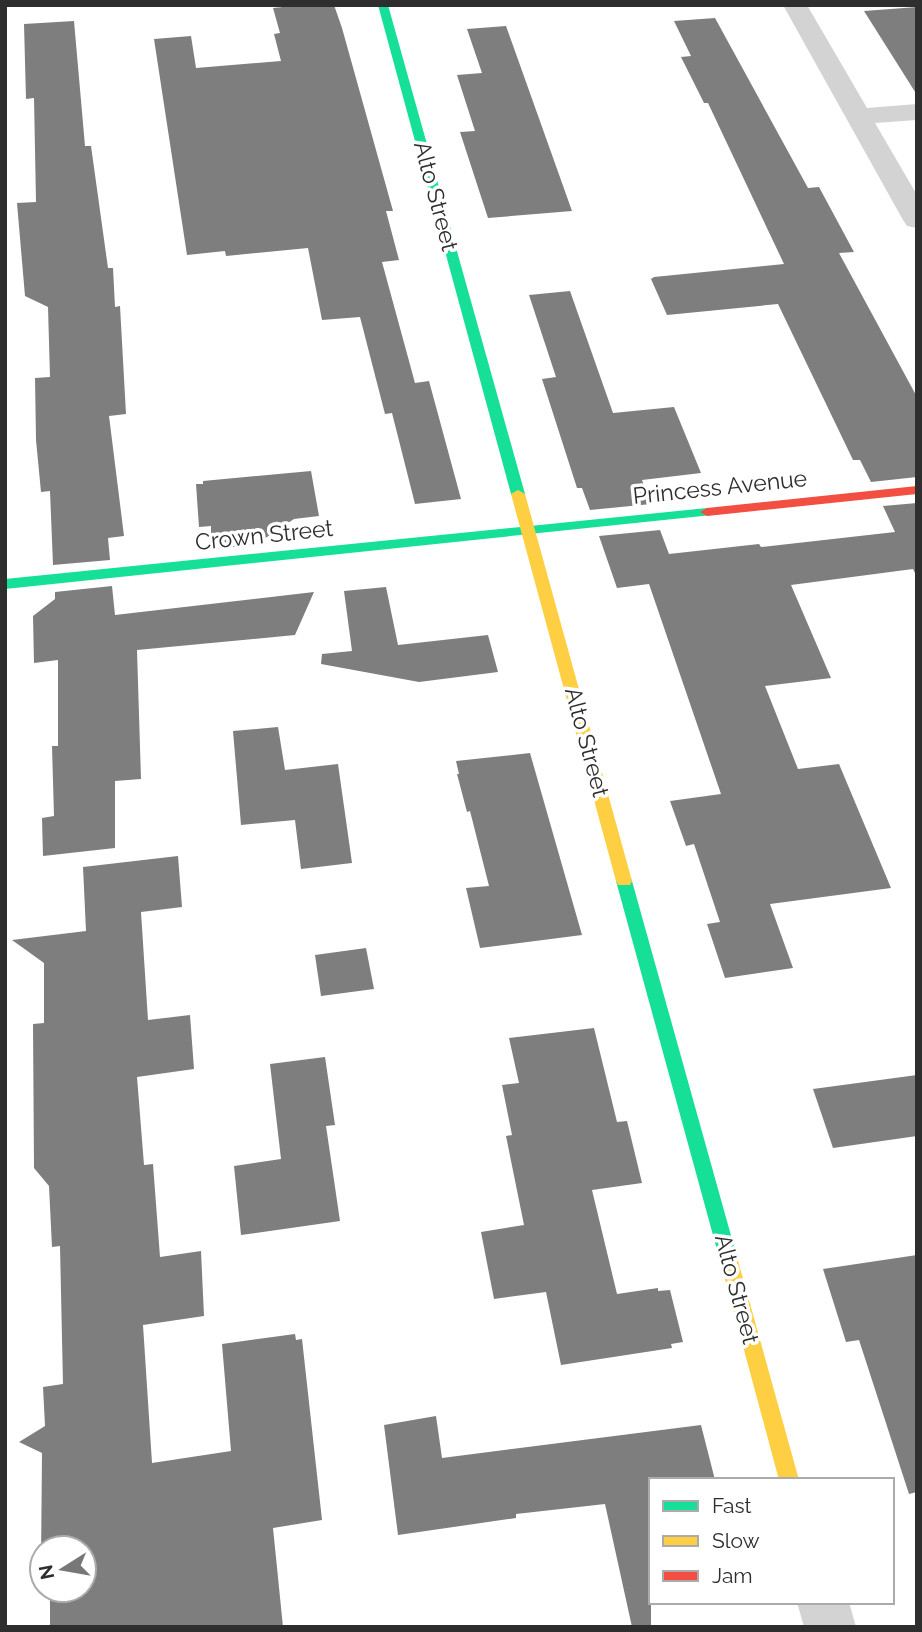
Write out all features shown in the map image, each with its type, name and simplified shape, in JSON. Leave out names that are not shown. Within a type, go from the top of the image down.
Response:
[{"type":"street","name":"Alto Street","points":[[383,5],[788,1478]]},
{"type":"street","points":[[795,5],[917,220]]},
{"type":"street","points":[[858,117],[917,112]]},
{"type":"street","name":"Princess Avenue","points":[[528,530],[917,490]]},
{"type":"street","name":"Crown Street","points":[[5,584],[528,530]]},
{"type":"street","points":[[824,1604],[830,1627]]},
{"type":"building","points":[[334,5],[342,28],[393,211],[386,211],[399,260],[382,262],[415,383],[429,381],[461,499],[415,504],[392,413],[385,414],[360,317],[322,320],[308,248],[226,256],[225,251],[187,255],[154,39],[191,36],[196,68],[281,61],[274,34],[280,33],[273,8]]},
{"type":"building","points":[[917,7],[917,95],[864,11]]},
{"type":"building","points":[[715,18],[808,188],[819,187],[854,252],[839,253],[917,397],[917,477],[871,482],[860,460],[853,460],[778,304],[667,315],[651,279],[784,264],[708,103],[704,103],[681,57],[691,56],[674,21]]},
{"type":"building","points":[[74,21],[85,146],[91,146],[108,268],[113,268],[115,307],[120,306],[126,414],[109,416],[124,536],[108,538],[110,560],[53,565],[50,491],[41,492],[36,440],[35,378],[50,377],[48,307],[25,296],[17,203],[36,202],[34,98],[26,99],[24,24]]},
{"type":"building","points":[[506,26],[572,211],[488,218],[460,132],[475,131],[457,75],[482,73],[467,29]]},
{"type":"building","points":[[570,291],[613,413],[674,407],[701,473],[642,480],[651,504],[590,510],[582,488],[577,488],[542,379],[556,377],[529,295]]},
{"type":"building","points":[[311,471],[319,516],[294,519],[255,545],[211,549],[211,526],[199,527],[196,484],[203,484],[203,481]]},
{"type":"building","points":[[917,503],[917,577],[913,569],[791,585],[831,678],[765,686],[798,769],[839,764],[891,888],[770,904],[793,968],[725,978],[707,924],[720,922],[694,844],[686,846],[670,801],[721,794],[649,584],[617,588],[599,536],[660,530],[669,554],[759,544],[761,547],[895,532],[883,506]]},
{"type":"building","points":[[112,586],[115,615],[314,592],[295,635],[137,650],[141,779],[115,781],[115,848],[43,856],[42,818],[54,816],[52,746],[58,746],[58,660],[34,663],[33,616],[55,599],[55,592]]},
{"type":"building","points":[[386,587],[398,645],[488,635],[498,672],[419,682],[321,664],[322,654],[352,651],[344,591]]},
{"type":"building","points":[[278,727],[285,770],[338,764],[352,863],[301,869],[295,820],[241,825],[233,731]]},
{"type":"building","points":[[530,753],[582,935],[480,948],[466,888],[489,886],[470,811],[467,812],[456,761]]},
{"type":"building","points":[[178,856],[182,907],[141,912],[148,1020],[190,1015],[194,1069],[137,1077],[144,1165],[153,1164],[160,1257],[201,1251],[204,1316],[143,1325],[152,1463],[231,1451],[222,1344],[295,1334],[296,1340],[302,1339],[322,1520],[273,1528],[283,1627],[50,1627],[50,1604],[98,1604],[98,1534],[41,1534],[42,1453],[19,1442],[45,1426],[43,1387],[63,1384],[60,1246],[52,1247],[49,1186],[34,1168],[33,1024],[44,1023],[44,963],[12,940],[86,931],[83,867]]},
{"type":"building","points":[[366,948],[374,989],[321,996],[315,955]]},
{"type":"building","points":[[594,1028],[617,1122],[627,1121],[642,1183],[592,1190],[617,1294],[658,1288],[658,1291],[670,1290],[683,1342],[671,1344],[672,1348],[561,1365],[546,1292],[494,1299],[481,1232],[524,1225],[506,1136],[512,1135],[502,1085],[519,1083],[509,1038]]},
{"type":"building","points":[[325,1057],[335,1125],[326,1126],[340,1221],[241,1235],[234,1166],[281,1159],[270,1064]]},
{"type":"building","points":[[917,1075],[917,1136],[833,1148],[813,1089]]},
{"type":"building","points":[[917,1255],[917,1492],[909,1494],[859,1340],[846,1342],[823,1269]]},
{"type":"building","points":[[436,1416],[442,1458],[701,1425],[714,1478],[649,1478],[651,1627],[632,1627],[605,1504],[516,1514],[516,1518],[398,1535],[384,1425]]},
{"type":"traffic: fast","points":[[383,5],[518,494]]},
{"type":"traffic: fast","points":[[5,584],[707,512]]},
{"type":"traffic: fast","points":[[624,881],[728,1257]]},
{"type":"traffic: slow","points":[[518,494],[624,881]]},
{"type":"traffic: slow","points":[[728,1257],[788,1478]]},
{"type":"traffic: jam","points":[[707,512],[917,490]]}]
